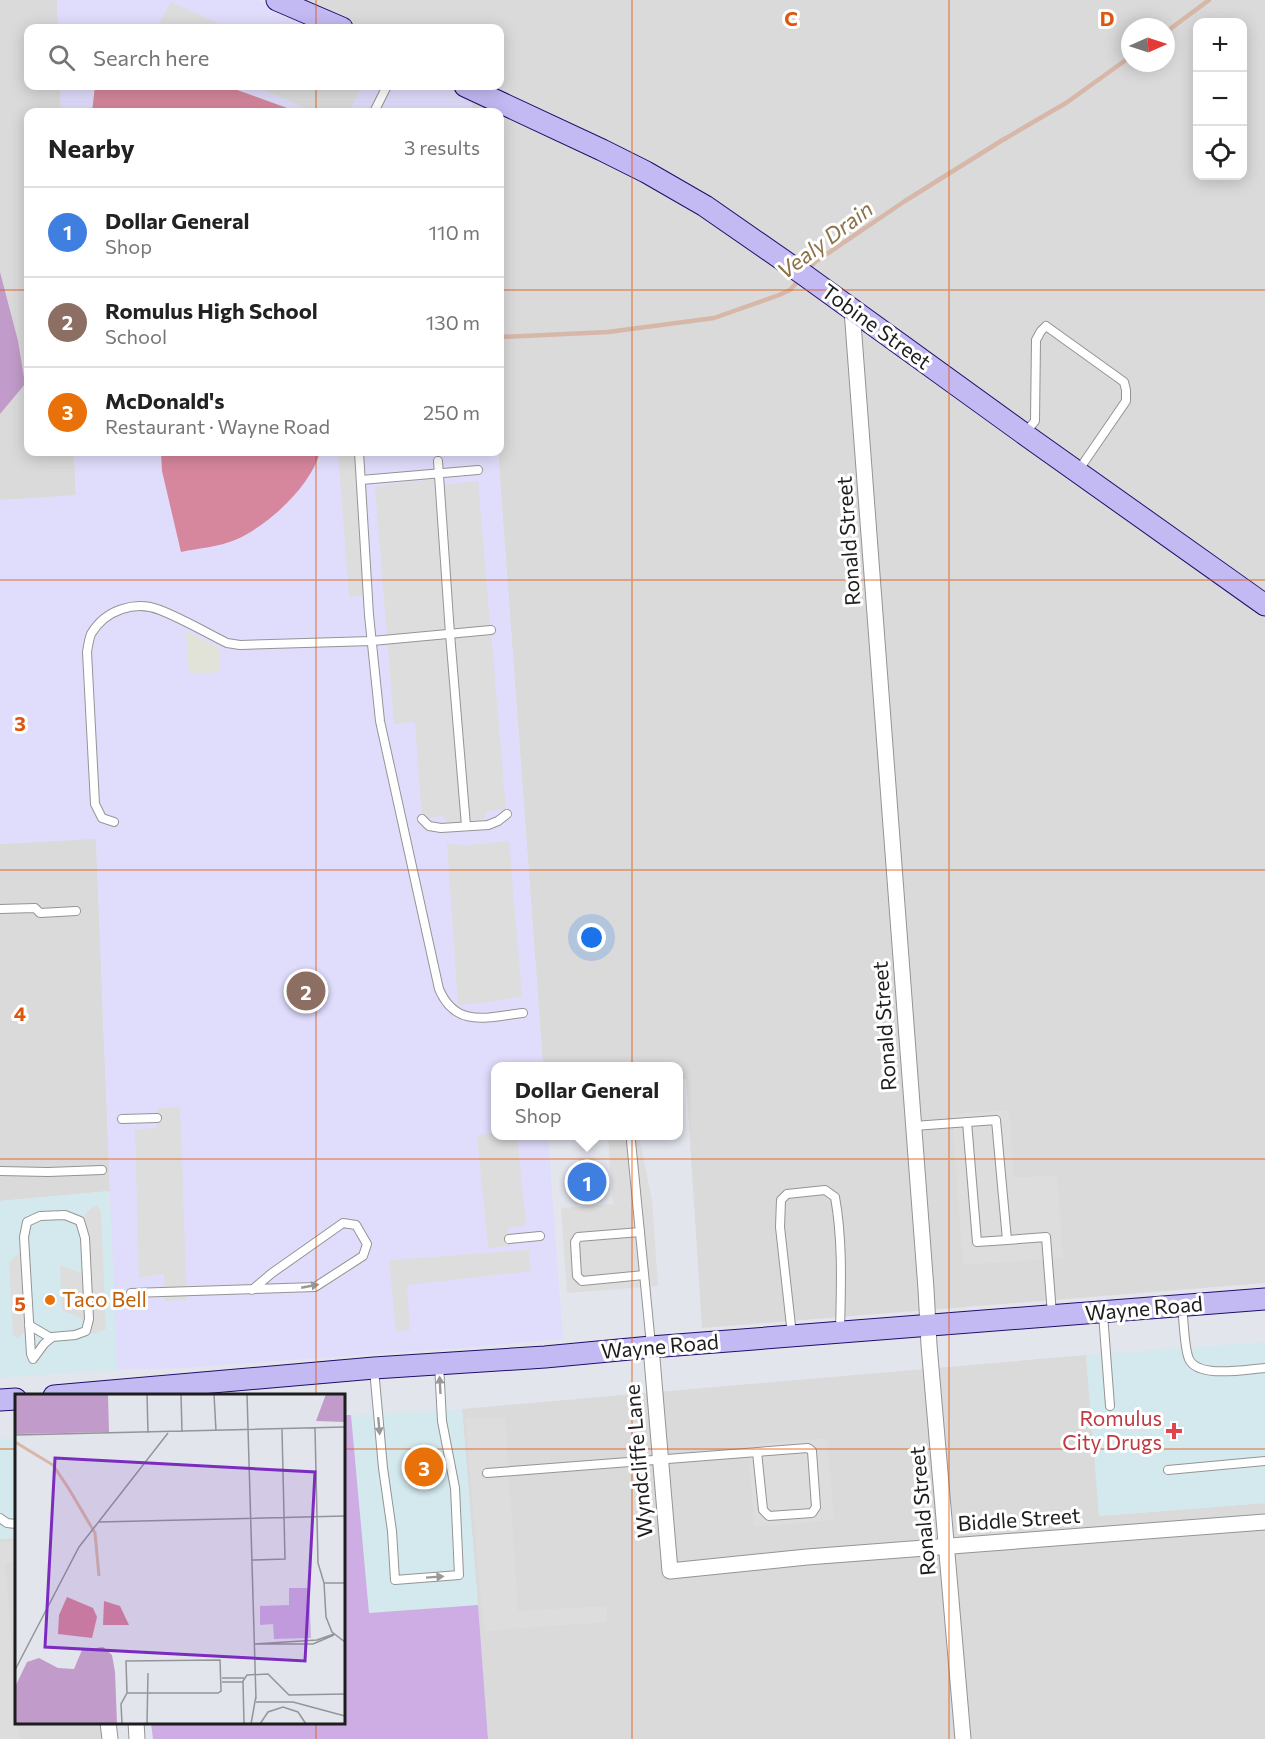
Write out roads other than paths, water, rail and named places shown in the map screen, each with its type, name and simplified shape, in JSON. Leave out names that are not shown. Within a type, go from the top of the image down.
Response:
[{"type":"main road","points":[[277,0],[333,24]]},
{"type":"main road","name":"Tobine Street","points":[[474,90],[602,150],[705,206],[1265,605]]},
{"type":"main road","name":"Wayne Road","points":[[96,1394],[196,1389],[374,1368],[545,1357],[1265,1299]]},
{"type":"main road","points":[[0,1400],[15,1399]]},
{"type":"street","name":"Ronald Street","points":[[852,310],[929,1345],[963,1739]]},
{"type":"street","name":"Wyndcliffe Lane","points":[[651,1347],[670,1572]]},
{"type":"street","name":"Biddle Street","points":[[670,1572],[807,1557],[1265,1522]]},
{"type":"street","points":[[108,1724],[110,1739]]},
{"type":"street","points":[[136,1724],[137,1739]]},
{"type":"lane","points":[[376,108],[385,90]]},
{"type":"lane","points":[[1025,435],[1035,422],[1036,340],[1046,326],[1124,382],[1126,390],[1126,401],[1077,472]]},
{"type":"lane","points":[[359,456],[380,722],[439,988],[444,1000],[455,1011],[469,1018],[523,1013]]},
{"type":"lane","points":[[438,461],[466,826]]},
{"type":"lane","points":[[361,480],[478,471]]},
{"type":"lane","points":[[114,822],[102,818],[95,804],[87,652],[90,635],[109,614],[126,608],[143,606],[159,609],[228,643],[240,645],[372,641],[491,630]]},
{"type":"lane","points":[[422,819],[429,826],[441,828],[488,825],[507,814]]},
{"type":"lane","points":[[0,909],[35,908],[40,913],[76,910]]},
{"type":"lane","points":[[122,1119],[157,1118]]},
{"type":"lane","points":[[914,1126],[996,1120],[1006,1240]]},
{"type":"lane","points":[[967,1122],[977,1242],[1046,1237],[1053,1316]]},
{"type":"lane","points":[[631,1141],[651,1347]]},
{"type":"lane","points":[[0,1171],[48,1173],[102,1170]]},
{"type":"lane","points":[[792,1336],[780,1227],[781,1200],[787,1194],[825,1190],[835,1197],[839,1220],[840,1333]]},
{"type":"lane","points":[[65,1215],[80,1221],[85,1238],[89,1318],[86,1331],[51,1338],[33,1359],[24,1237],[27,1222],[40,1216],[65,1215]]},
{"type":"lane","points":[[131,1293],[252,1290],[315,1287],[363,1256],[368,1244],[356,1225],[343,1223],[272,1272],[252,1290]]},
{"type":"lane","points":[[640,1232],[578,1237],[574,1242],[577,1276],[582,1281],[644,1275]]},
{"type":"lane","points":[[509,1239],[540,1236]]},
{"type":"lane","points":[[1182,1306],[1187,1357],[1192,1364],[1206,1371],[1265,1368]]},
{"type":"lane","points":[[1103,1312],[1110,1406]]},
{"type":"lane","points":[[29,1324],[51,1338]]},
{"type":"lane","points":[[374,1368],[383,1468],[392,1531],[395,1580],[459,1575],[455,1488],[442,1421],[439,1364]]},
{"type":"lane","points":[[487,1473],[808,1448],[812,1451],[816,1507],[812,1513],[769,1516],[763,1510],[757,1452]]},
{"type":"lane","points":[[1168,1470],[1265,1461]]},
{"type":"lane","points":[[0,1518],[15,1524]]},
{"type":"waterway","name":"Vealy Drain","points":[[1175,25],[1209,0]]},
{"type":"waterway","name":"Vealy Drain","points":[[807,271],[815,262],[905,201],[1066,103],[1121,63]]},
{"type":"waterway","name":"Vealy Drain","points":[[504,337],[608,332],[714,318],[779,295],[790,290],[800,279]]},
{"type":"place","name":"Romulus High School","points":[[306,991]]},
{"type":"place","name":"Dollar General","points":[[587,1182]]},
{"type":"place","name":"Taco Bell","points":[[50,1300]]},
{"type":"place","name":"Romulus City Drugs","points":[[1174,1431]]},
{"type":"place","name":"McDonald's","points":[[424,1467]]}]
